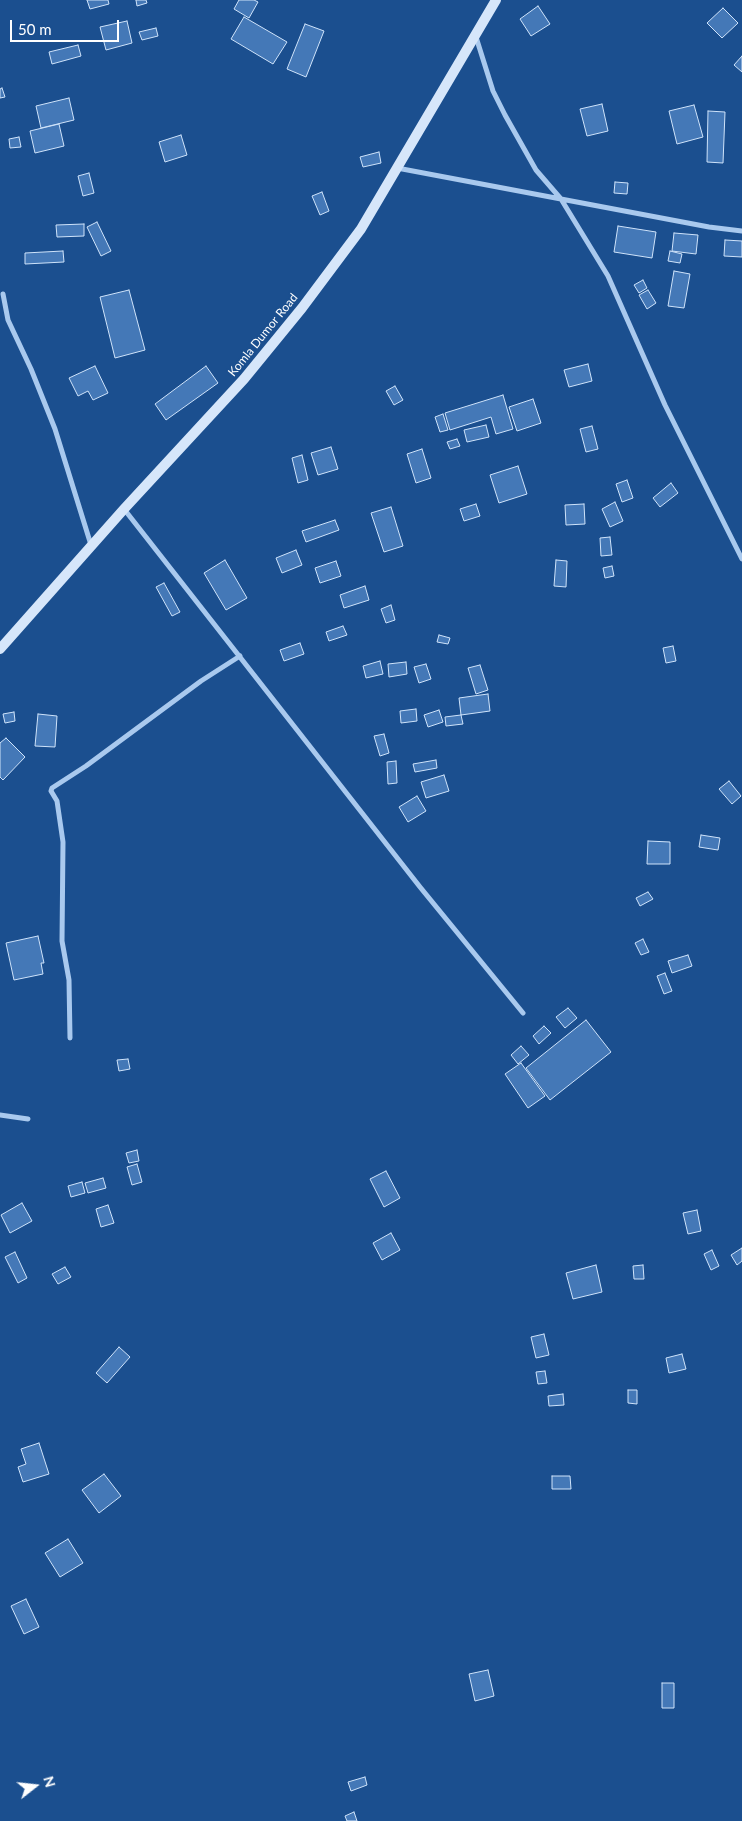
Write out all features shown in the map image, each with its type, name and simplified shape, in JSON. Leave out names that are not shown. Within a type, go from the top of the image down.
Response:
[{"type":"street","name":"Komla Dumor Road","points":[[0,649],[124,509],[244,379],[302,308],[361,229],[496,0]]},
{"type":"street","points":[[476,36],[493,91],[505,115],[536,170],[561,199],[608,276],[665,405],[742,559]]},
{"type":"street","points":[[397,168],[709,227],[742,231]]},
{"type":"street","points":[[3,294],[8,320],[55,429],[91,546]]},
{"type":"street","points":[[124,509],[420,887],[523,1013]]},
{"type":"street","points":[[70,1038],[69,980],[62,941],[62,842],[57,801],[51,791],[52,788],[86,766],[201,681],[240,656]]},
{"type":"street","points":[[0,1115],[28,1120]]},
{"type":"building","points":[[87,0],[108,0],[109,4],[90,9]]},
{"type":"building","points":[[136,0],[146,0],[147,3],[137,6]]},
{"type":"building","points":[[239,0],[254,0],[258,2],[249,18],[234,9]]},
{"type":"building","points":[[538,6],[550,24],[531,36],[520,19]]},
{"type":"building","points":[[723,8],[738,23],[722,38],[707,23]]},
{"type":"building","points":[[244,17],[287,42],[273,64],[231,39]]},
{"type":"building","points":[[127,21],[132,43],[106,50],[100,27]]},
{"type":"building","points":[[305,24],[324,31],[306,77],[287,69]]},
{"type":"building","points":[[156,28],[158,36],[142,40],[139,32]]},
{"type":"building","points":[[78,45],[81,56],[52,64],[49,52]]},
{"type":"building","points":[[742,56],[742,72],[734,65]]},
{"type":"building","points":[[2,88],[5,97],[0,98],[0,89]]},
{"type":"building","points":[[69,98],[74,120],[41,128],[36,106]]},
{"type":"building","points":[[602,104],[608,131],[587,136],[580,109]]},
{"type":"building","points":[[694,105],[703,137],[677,144],[669,111]]},
{"type":"building","points":[[708,111],[725,112],[723,163],[707,162]]},
{"type":"building","points":[[59,124],[64,146],[35,153],[30,131]]},
{"type":"building","points":[[181,135],[187,155],[165,162],[159,142]]},
{"type":"building","points":[[19,137],[21,147],[10,148],[9,139]]},
{"type":"building","points":[[379,152],[381,163],[363,167],[360,157]]},
{"type":"building","points":[[89,173],[94,193],[83,196],[78,176]]},
{"type":"building","points":[[615,182],[628,183],[627,194],[614,193]]},
{"type":"building","points":[[322,192],[329,211],[320,215],[312,196]]},
{"type":"building","points":[[97,222],[111,251],[101,256],[87,227]]},
{"type":"building","points":[[84,224],[84,236],[57,237],[56,225]]},
{"type":"building","points":[[618,226],[656,232],[652,258],[614,252]]},
{"type":"building","points":[[674,233],[698,235],[696,254],[672,251]]},
{"type":"building","points":[[725,240],[742,241],[742,257],[724,256]]},
{"type":"building","points":[[63,251],[64,262],[25,264],[25,253]]},
{"type":"building","points":[[670,251],[682,254],[680,263],[668,261]]},
{"type":"building","points":[[674,271],[690,274],[684,308],[668,306]]},
{"type":"building","points":[[643,280],[647,288],[639,293],[634,285]]},
{"type":"building","points":[[129,290],[145,350],[115,358],[100,297]]},
{"type":"building","points":[[648,290],[656,303],[647,309],[639,295]]},
{"type":"building","points":[[588,364],[592,381],[569,387],[564,370]]},
{"type":"building","points":[[95,366],[108,393],[93,400],[88,391],[78,396],[69,378]]},
{"type":"building","points":[[206,366],[218,383],[166,420],[155,404]]},
{"type":"building","points":[[395,386],[403,400],[394,405],[386,391]]},
{"type":"building","points":[[503,395],[513,429],[496,434],[491,417],[450,430],[445,413]]},
{"type":"building","points":[[533,399],[541,423],[517,431],[509,407]]},
{"type":"building","points":[[443,414],[448,430],[440,432],[435,417]]},
{"type":"building","points":[[486,425],[489,437],[467,442],[464,430]]},
{"type":"building","points":[[592,426],[598,449],[586,452],[580,429]]},
{"type":"building","points":[[457,439],[460,446],[450,449],[447,442]]},
{"type":"building","points":[[331,447],[338,469],[318,475],[311,453]]},
{"type":"building","points":[[422,449],[431,478],[416,483],[407,454]]},
{"type":"building","points":[[302,455],[308,480],[298,483],[292,458]]},
{"type":"building","points":[[518,466],[527,494],[499,503],[490,475]]},
{"type":"building","points":[[627,480],[633,498],[622,502],[616,484]]},
{"type":"building","points":[[671,483],[678,493],[660,507],[653,498]]},
{"type":"building","points":[[615,502],[623,521],[610,527],[602,509]]},
{"type":"building","points":[[476,504],[480,516],[464,521],[460,509]]},
{"type":"building","points":[[584,504],[585,524],[566,525],[565,505]]},
{"type":"building","points":[[391,507],[403,546],[384,552],[371,513]]},
{"type":"building","points":[[335,520],[339,530],[306,542],[302,531]]},
{"type":"building","points":[[610,537],[612,555],[601,556],[600,538]]},
{"type":"building","points":[[296,550],[302,565],[282,573],[276,558]]},
{"type":"building","points":[[225,560],[247,598],[226,610],[204,573]]},
{"type":"building","points":[[556,560],[567,561],[566,587],[554,586]]},
{"type":"building","points":[[336,561],[341,576],[320,583],[315,568]]},
{"type":"building","points":[[612,566],[614,576],[605,578],[603,568]]},
{"type":"building","points":[[164,583],[180,612],[172,616],[156,587]]},
{"type":"building","points":[[365,586],[369,600],[344,608],[340,595]]},
{"type":"building","points":[[391,605],[395,620],[386,623],[381,609]]},
{"type":"building","points":[[343,626],[347,635],[329,641],[326,632]]},
{"type":"building","points":[[439,635],[450,638],[448,644],[437,642]]},
{"type":"building","points":[[300,643],[304,654],[284,661],[280,650]]},
{"type":"building","points":[[673,646],[676,661],[666,663],[663,648]]},
{"type":"building","points":[[380,661],[383,674],[366,678],[363,666]]},
{"type":"building","points":[[406,662],[407,674],[389,677],[388,664]]},
{"type":"building","points":[[426,664],[431,679],[419,683],[414,667]]},
{"type":"building","points":[[480,665],[488,690],[476,694],[468,668]]},
{"type":"building","points":[[488,694],[490,711],[461,715],[459,698]]},
{"type":"building","points":[[416,709],[417,721],[401,723],[400,711]]},
{"type":"building","points":[[439,710],[443,722],[428,727],[424,715]]},
{"type":"building","points":[[14,712],[15,721],[5,723],[3,714]]},
{"type":"building","points":[[38,714],[57,716],[55,747],[35,746]]},
{"type":"building","points":[[461,715],[463,724],[446,726],[445,717]]},
{"type":"building","points":[[384,734],[389,753],[380,756],[374,736]]},
{"type":"building","points":[[6,738],[25,757],[3,780],[0,777],[0,743]]},
{"type":"building","points":[[436,760],[437,768],[415,772],[413,764]]},
{"type":"building","points":[[396,761],[397,783],[388,784],[387,762]]},
{"type":"building","points":[[444,775],[449,791],[426,798],[421,782]]},
{"type":"building","points":[[729,781],[741,796],[732,804],[719,789]]},
{"type":"building","points":[[417,796],[426,811],[408,822],[399,807]]},
{"type":"building","points":[[701,835],[720,838],[718,850],[699,847]]},
{"type":"building","points":[[648,841],[670,842],[670,864],[647,864]]},
{"type":"building","points":[[648,892],[653,899],[640,906],[636,898]]},
{"type":"building","points":[[38,936],[44,963],[41,963],[43,974],[14,980],[6,943]]},
{"type":"building","points":[[643,939],[649,952],[641,955],[635,943]]},
{"type":"building","points":[[688,955],[692,966],[672,973],[668,961]]},
{"type":"building","points":[[665,973],[672,991],[664,994],[657,976]]},
{"type":"building","points":[[568,1008],[577,1018],[565,1028],[556,1017]]},
{"type":"building","points":[[586,1020],[611,1052],[550,1100],[526,1068]]},
{"type":"building","points":[[544,1026],[551,1033],[539,1044],[533,1036]]},
{"type":"building","points":[[521,1046],[529,1055],[518,1064],[511,1055]]},
{"type":"building","points":[[128,1059],[130,1069],[119,1071],[117,1060]]},
{"type":"building","points":[[521,1063],[545,1096],[528,1108],[505,1074]]},
{"type":"building","points":[[137,1150],[139,1161],[129,1163],[126,1153]]},
{"type":"building","points":[[137,1164],[142,1182],[132,1185],[127,1167]]},
{"type":"building","points":[[386,1171],[400,1198],[384,1207],[370,1179]]},
{"type":"building","points":[[103,1178],[106,1188],[88,1193],[85,1183]]},
{"type":"building","points":[[82,1182],[85,1193],[71,1197],[68,1186]]},
{"type":"building","points":[[22,1203],[32,1221],[10,1233],[1,1215]]},
{"type":"building","points":[[108,1205],[114,1223],[101,1227],[96,1209]]},
{"type":"building","points":[[697,1210],[701,1231],[688,1234],[683,1213]]},
{"type":"building","points":[[391,1233],[400,1250],[382,1260],[373,1243]]},
{"type":"building","points":[[742,1248],[742,1261],[737,1265],[731,1255]]},
{"type":"building","points":[[712,1250],[719,1266],[711,1270],[704,1254]]},
{"type":"building","points":[[15,1252],[27,1278],[18,1283],[5,1257]]},
{"type":"building","points":[[596,1265],[602,1292],[573,1299],[566,1273]]},
{"type":"building","points":[[643,1265],[644,1279],[634,1279],[633,1266]]},
{"type":"building","points":[[65,1267],[71,1277],[58,1284],[52,1274]]},
{"type":"building","points":[[544,1334],[549,1355],[536,1358],[531,1337]]},
{"type":"building","points":[[119,1347],[130,1357],[107,1383],[96,1373]]},
{"type":"building","points":[[682,1354],[686,1369],[669,1373],[666,1358]]},
{"type":"building","points":[[545,1371],[547,1383],[538,1384],[536,1372]]},
{"type":"building","points":[[628,1390],[637,1390],[637,1404],[628,1403]]},
{"type":"building","points":[[563,1394],[564,1405],[549,1406],[548,1396]]},
{"type":"building","points":[[39,1443],[49,1474],[23,1482],[18,1467],[26,1464],[21,1449]]},
{"type":"building","points":[[104,1474],[121,1496],[99,1513],[82,1490]]},
{"type":"building","points":[[552,1476],[570,1476],[571,1489],[552,1489]]},
{"type":"building","points":[[68,1539],[83,1563],[60,1577],[45,1553]]},
{"type":"building","points":[[26,1599],[39,1627],[24,1634],[11,1606]]},
{"type":"building","points":[[488,1670],[494,1696],[475,1701],[469,1674]]},
{"type":"building","points":[[662,1683],[674,1683],[674,1708],[662,1708]]},
{"type":"building","points":[[365,1777],[367,1785],[351,1791],[348,1782]]},
{"type":"building","points":[[354,1812],[357,1821],[347,1821],[345,1816]]}]
